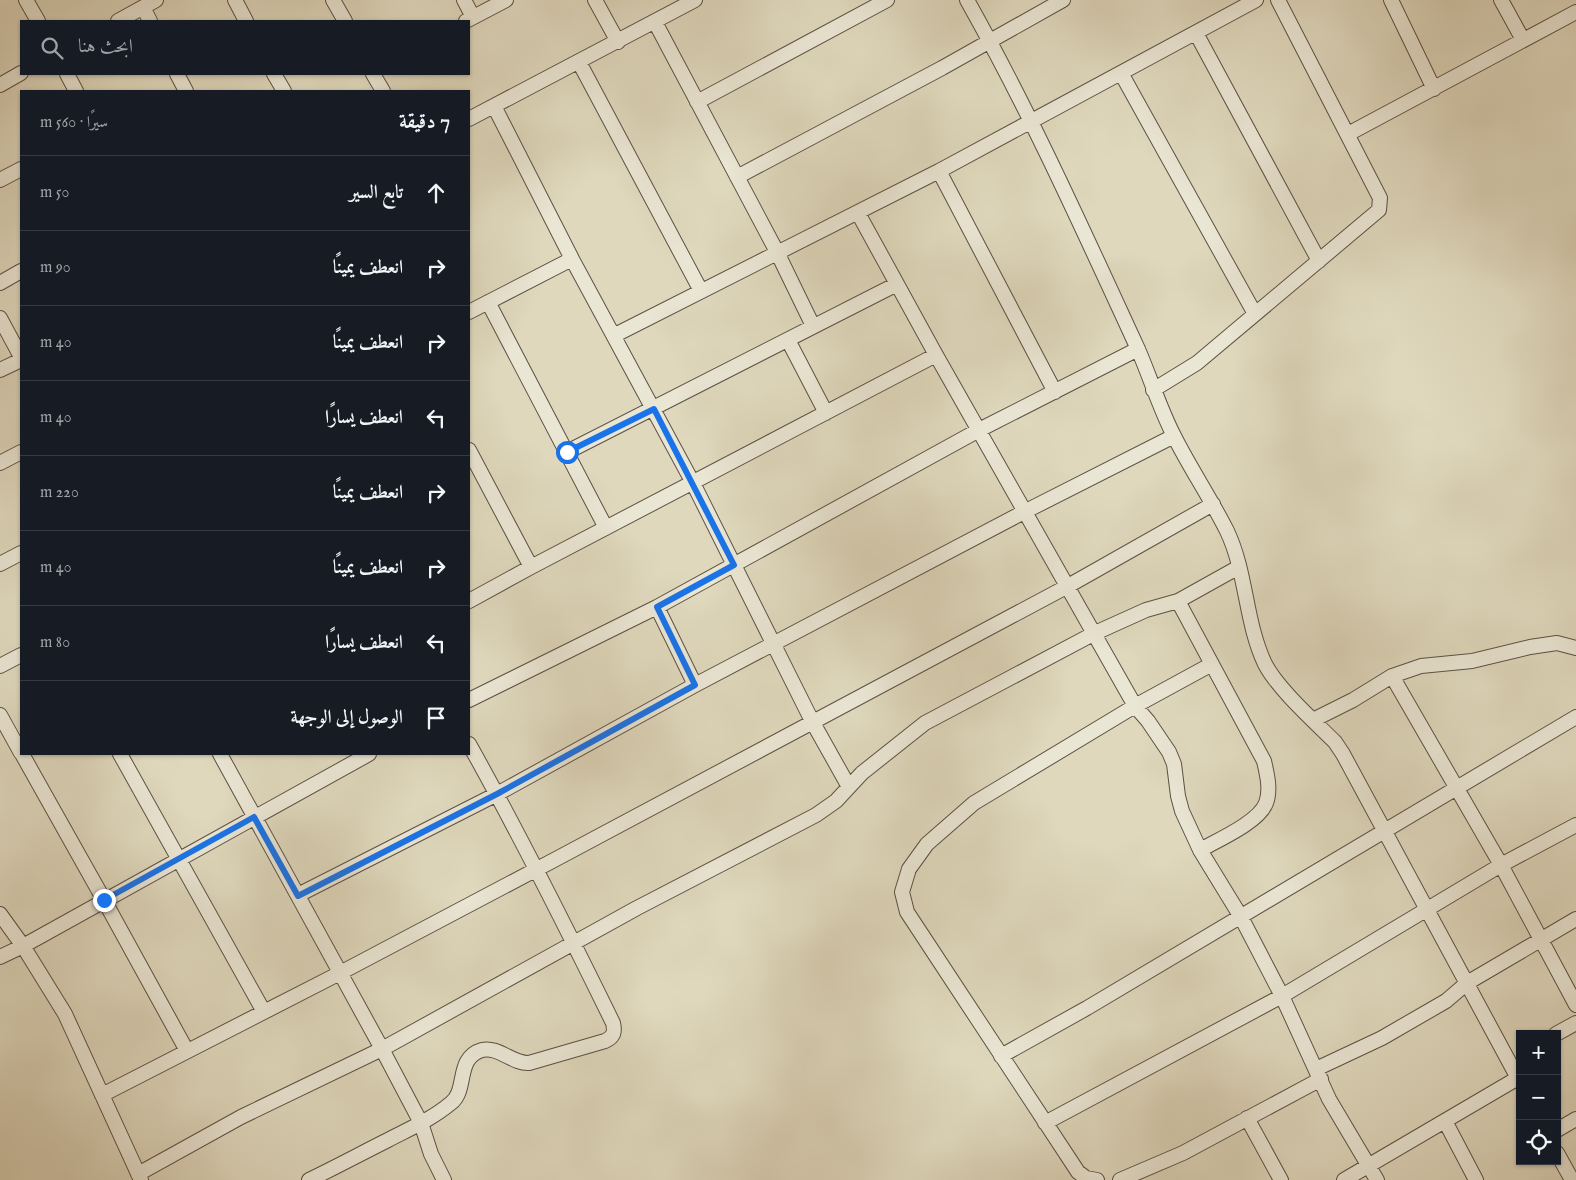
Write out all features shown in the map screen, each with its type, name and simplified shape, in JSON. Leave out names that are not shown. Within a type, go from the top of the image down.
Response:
[{"type":"street","points":[[26,0],[37,20]]},
{"type":"street","points":[[120,20],[156,0]]},
{"type":"street","points":[[235,0],[245,20]]},
{"type":"street","points":[[333,0],[343,20]]},
{"type":"street","points":[[464,0],[470,19],[506,0]]},
{"type":"street","points":[[595,0],[618,42]]},
{"type":"street","points":[[470,118],[695,0]]},
{"type":"street","points":[[697,102],[886,0]]},
{"type":"street","points":[[967,0],[1032,122],[1138,349],[1153,390],[1174,436],[1213,504],[1235,550],[1247,607],[1264,661],[1274,679],[1335,742],[1343,754],[1386,830],[1467,983],[1514,1057],[1518,1075]]},
{"type":"street","points":[[738,178],[942,68],[1063,0]]},
{"type":"street","points":[[615,336],[777,252],[858,214],[939,172],[1256,0]]},
{"type":"street","points":[[1153,390],[1197,363],[1379,210],[1380,198],[1278,0]]},
{"type":"street","points":[[1391,0],[1434,89]]},
{"type":"street","points":[[1501,0],[1523,40]]},
{"type":"street","points":[[143,7],[150,20]]},
{"type":"street","points":[[1348,134],[1576,12]]},
{"type":"street","points":[[655,22],[777,252],[813,326]]},
{"type":"street","points":[[1196,33],[1319,261]]},
{"type":"street","points":[[579,62],[701,291]]},
{"type":"street","points":[[1121,73],[1255,314]]},
{"type":"street","points":[[0,85],[20,74]]},
{"type":"street","points":[[67,75],[75,90]]},
{"type":"street","points":[[178,75],[185,90]]},
{"type":"street","points":[[275,75],[283,90]]},
{"type":"street","points":[[374,75],[382,90]]},
{"type":"street","points":[[494,106],[572,259],[693,483],[812,721],[850,787]]},
{"type":"street","points":[[0,180],[20,170]]},
{"type":"street","points":[[939,172],[1055,392]]},
{"type":"street","points":[[858,214],[1024,512],[1095,633],[1135,706],[1148,721],[1169,752],[1174,764],[1182,811],[1200,850],[1241,917],[1282,996],[1329,1099],[1377,1180]]},
{"type":"street","points":[[470,311],[572,259]]},
{"type":"street","points":[[0,283],[20,272]]},
{"type":"street","points":[[567,452],[897,284]]},
{"type":"street","points":[[488,302],[606,528]]},
{"type":"street","points":[[0,318],[19,354]]},
{"type":"street","points":[[788,340],[826,413]]},
{"type":"street","points":[[0,342],[19,354]]},
{"type":"street","points":[[470,700],[657,607],[979,430],[1138,349]]},
{"type":"street","points":[[0,370],[19,354]]},
{"type":"street","points":[[470,600],[936,355]]},
{"type":"street","points":[[298,896],[497,794],[695,685],[1024,512],[1174,436]]},
{"type":"street","points":[[470,452],[531,567]]},
{"type":"street","points":[[0,463],[20,453]]},
{"type":"street","points":[[102,1095],[340,973],[536,869],[1068,586],[1213,504]]},
{"type":"street","points":[[0,564],[20,554]]},
{"type":"street","points":[[0,914],[23,946],[65,1014],[139,1177],[241,1117],[382,1049],[646,904],[816,815],[836,801],[862,772],[925,723],[1095,633],[1146,610],[1178,601],[1239,567]]},
{"type":"street","points":[[1178,601],[1264,761],[1268,777],[1268,795],[1266,804],[1260,813],[1200,850]]},
{"type":"street","points":[[657,607],[695,685]]},
{"type":"street","points":[[1314,720],[1392,676],[1421,666],[1472,661],[1530,647],[1557,643],[1575,649]]},
{"type":"street","points":[[0,666],[20,656]]},
{"type":"street","points":[[1089,1179],[1078,1172],[907,912],[902,892],[910,869],[927,844],[974,802],[1135,706],[1212,664]]},
{"type":"street","points":[[1392,676],[1501,865],[1576,1005]]},
{"type":"street","points":[[0,715],[20,750]]},
{"type":"street","points":[[1001,1056],[1087,1008],[1576,717]]},
{"type":"street","points":[[309,1180],[421,1123],[456,1098],[466,1063],[476,1053],[489,1049],[522,1064],[529,1063],[611,1039],[614,1031],[613,1023],[574,943],[470,746]]},
{"type":"street","points":[[23,755],[186,1051]]},
{"type":"street","points":[[121,755],[264,1012]]},
{"type":"street","points":[[221,755],[421,1123],[431,1154],[444,1180]]},
{"type":"street","points":[[0,957],[367,755]]},
{"type":"street","points":[[1046,1123],[1282,996],[1426,908],[1576,825]]},
{"type":"street","points":[[1120,1180],[1183,1153],[1290,1096],[1318,1074],[1446,1001],[1467,983],[1576,919]]},
{"type":"street","points":[[1561,1031],[1576,1023]]},
{"type":"street","points":[[1344,1180],[1516,1082]]},
{"type":"street","points":[[1247,1118],[1281,1180]]},
{"type":"street","points":[[1561,1128],[1576,1120]]},
{"type":"street","points":[[1445,1121],[1476,1180]]},
{"type":"street","points":[[1561,1160],[1572,1180]]},
{"type":"route","points":[[104,900],[254,817],[298,896],[497,794],[695,685],[657,607],[734,565],[654,409],[567,452]]}]
